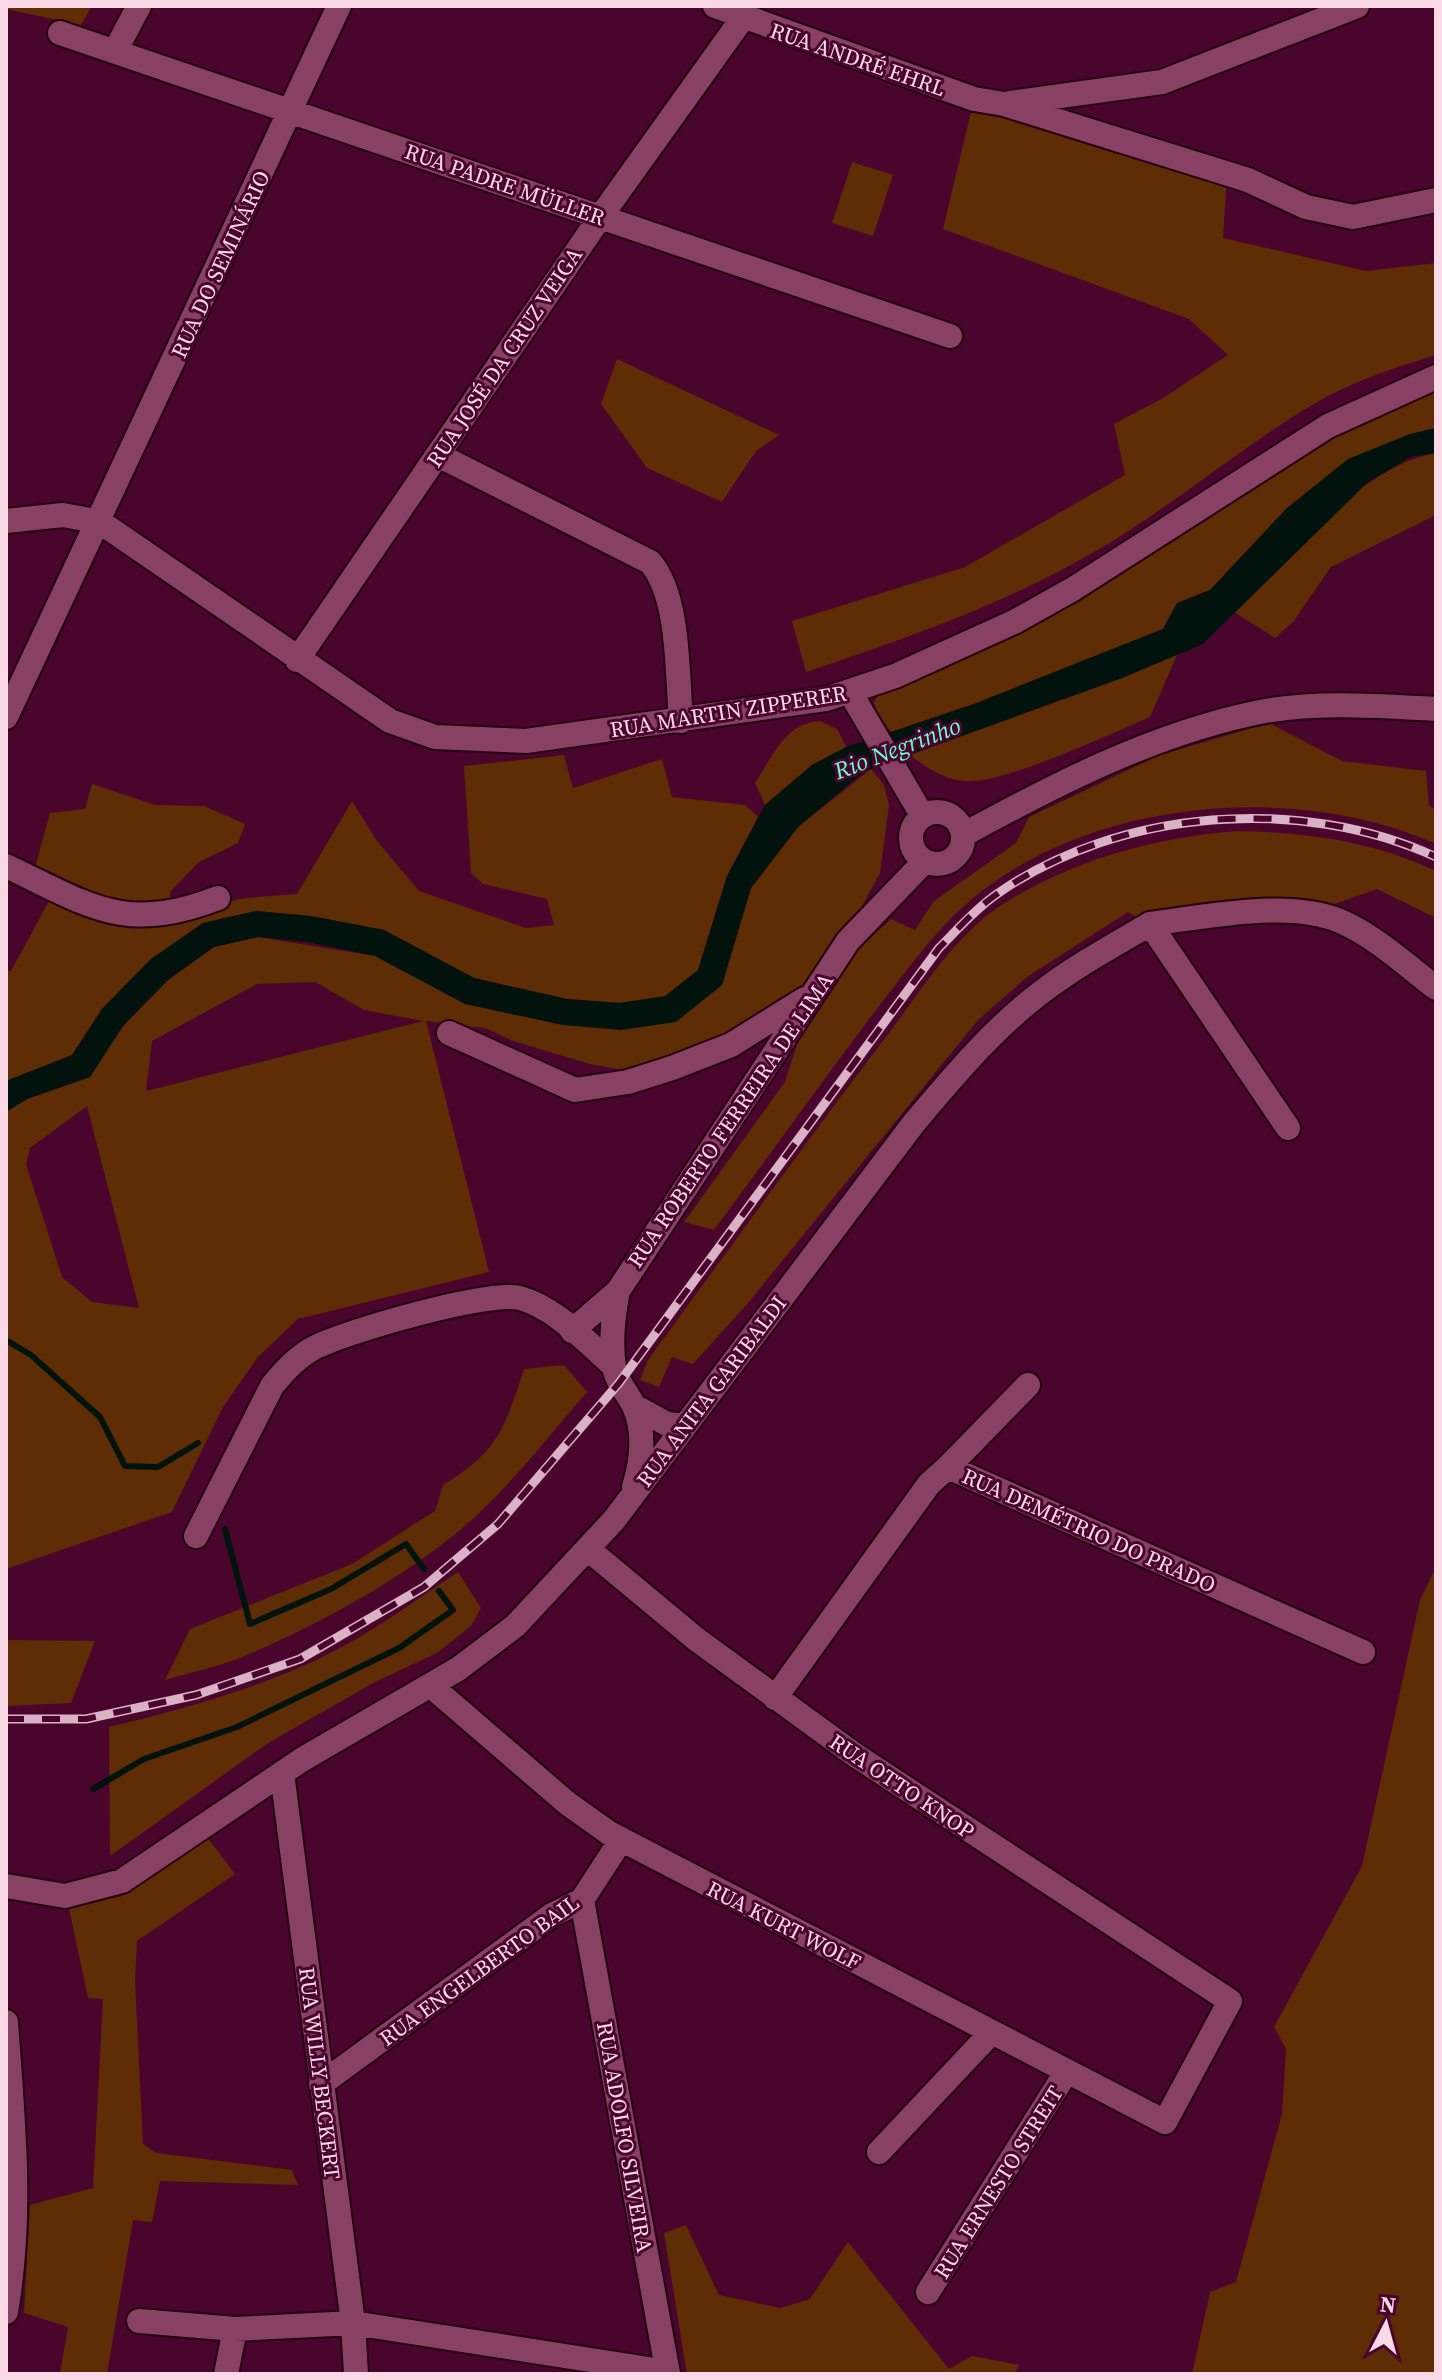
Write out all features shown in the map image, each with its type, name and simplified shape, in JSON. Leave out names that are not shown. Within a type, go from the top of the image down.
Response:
[{"type":"street","points":[[115,51],[139,6]]},
{"type":"street","name":"RUA DO SEMINÁRIO","points":[[6,717],[100,522],[339,6]]},
{"type":"street","name":"RUA ANDRÉ EHRL","points":[[715,6],[742,19],[974,99],[1004,104]]},
{"type":"street","points":[[1004,104],[1162,82],[1357,6]]},
{"type":"street","name":"RUA JOSÉ DA CRUZ VEIGA","points":[[297,660],[601,216],[742,19]]},
{"type":"street","name":"RUA PADRE MÜLLER","points":[[60,33],[950,336]]},
{"type":"street","points":[[1004,104],[1248,180],[1306,207],[1353,217],[1436,200]]},
{"type":"street","name":"RUA MARTIN ZIPPERER","points":[[6,521],[63,515],[100,522],[390,721],[435,737],[526,741],[681,721],[850,692],[1014,622],[1073,589],[1328,426],[1436,377]]},
{"type":"street","points":[[438,455],[650,562],[659,572],[669,603],[681,721]]},
{"type":"street","points":[[850,692],[922,815]]},
{"type":"street","points":[[963,835],[1030,798],[1108,763],[1231,719],[1318,706],[1436,709]]},
{"type":"street","points":[[943,812],[960,825],[963,835],[956,856],[936,864],[916,854],[910,833],[922,815],[943,812]]},
{"type":"street","name":"RUA ROBERTO FERREIRA DE LIMA","points":[[631,1497],[640,1467],[641,1436],[634,1406],[619,1383],[614,1366],[612,1322],[618,1291],[848,941],[925,861]]},
{"type":"street","points":[[6,866],[123,915],[155,917],[218,898]]},
{"type":"street","points":[[1288,1128],[1150,924],[1230,914],[1312,912],[1341,921],[1387,949],[1436,988]]},
{"type":"street","name":"RUA ANITA GARIBALDI","points":[[6,1886],[65,1896],[108,1887],[138,1872],[282,1773],[360,1724],[431,1686],[486,1651],[515,1626],[589,1550],[914,1123],[961,1067],[1039,994],[1150,924]]},
{"type":"street","points":[[449,1033],[575,1090],[628,1082],[731,1045],[814,994]]},
{"type":"street","points":[[572,1331],[618,1291]]},
{"type":"street","points":[[196,1536],[272,1386],[290,1365],[314,1348],[487,1298],[516,1297],[528,1301],[572,1331],[614,1366]]},
{"type":"street","points":[[948,1467],[1028,1385]]},
{"type":"street","points":[[634,1406],[667,1424],[685,1426]]},
{"type":"street","name":"RUA DEMÉTRIO DO PRADO","points":[[775,1698],[929,1484],[948,1467],[1363,1652]]},
{"type":"street","name":"RUA OTTO KNOP","points":[[589,1550],[696,1639],[907,1791],[1230,2001],[1165,2122]]},
{"type":"street","name":"RUA KURT WOLF","points":[[431,1686],[567,1803],[621,1840],[1165,2122]]},
{"type":"street","name":"RUA WILLY BECKERT","points":[[282,1773],[353,2323],[356,2374]]},
{"type":"street","name":"RUA ENGELBERTO BAIL","points":[[321,2084],[552,1915],[582,1900],[621,1840]]},
{"type":"street","name":"RUA ADOLFO SILVEIRA","points":[[582,1900],[668,2373]]},
{"type":"street","points":[[6,2025],[17,2203],[16,2253],[7,2304]]},
{"type":"street","points":[[879,2152],[992,2032]]},
{"type":"street","name":"RUA ERNESTO STREIT","points":[[928,2292],[1067,2071]]},
{"type":"street","points":[[139,2321],[235,2329],[353,2323],[668,2373]]},
{"type":"street","points":[[226,2374],[235,2329]]},
{"type":"shaded area","points":[[6,6],[92,6],[81,25],[6,9]]},
{"type":"shaded area","points":[[974,99],[1227,174],[1223,238],[1366,271],[1436,263],[1436,355],[1372,376],[1312,405],[1128,531],[1065,568],[993,603],[806,672],[792,621],[965,567],[1125,475],[1114,424],[1165,397],[1228,355],[1189,319],[943,229]]},
{"type":"shaded area","points":[[852,162],[893,175],[873,236],[832,223]]},
{"type":"shaded area","points":[[617,359],[779,435],[756,451],[722,502],[647,468],[601,404]]},
{"type":"shaded area","points":[[1436,388],[1436,428],[1410,434],[1287,508],[1210,590],[1177,603],[1163,629],[974,704],[891,732],[877,713],[874,702],[880,692],[1042,621],[1313,444]]},
{"type":"shaded area","points":[[1436,453],[1436,515],[1331,567],[1293,622],[1275,638],[1234,612],[1301,542],[1352,495],[1379,476],[1407,462]]},
{"type":"shaded area","points":[[1177,655],[1150,717],[1056,757],[1003,775],[964,781],[942,775],[909,755],[1122,678]]},
{"type":"shaded area","points":[[820,721],[837,729],[846,747],[812,765],[765,805],[755,783],[774,752],[789,734],[808,723]]},
{"type":"shaded area","points":[[1269,723],[1342,761],[1426,771],[1429,805],[1436,810],[1436,844],[1381,824],[1321,812],[1259,807],[1196,810],[1133,821],[1074,840],[1019,866],[971,900],[921,952],[714,1230],[684,1222],[785,1082],[799,1038],[853,954],[891,919],[915,930],[934,901],[1016,843],[1029,817],[1160,755]]},
{"type":"shaded area","points":[[564,755],[573,788],[662,759],[672,797],[745,805],[758,817],[727,876],[698,970],[665,997],[620,1003],[567,999],[474,978],[384,930],[311,916],[256,911],[203,923],[151,959],[102,1009],[72,1055],[6,1081],[6,971],[11,971],[55,890],[32,878],[50,813],[85,809],[92,784],[155,805],[204,806],[245,824],[238,843],[199,862],[170,892],[170,913],[246,898],[297,894],[352,801],[377,841],[419,891],[526,928],[554,925],[547,899],[483,884],[471,873],[464,766]]},
{"type":"shaded area","points":[[871,769],[884,785],[889,805],[880,873],[861,908],[790,1009],[652,1075],[590,1064],[513,1041],[485,1028],[426,1021],[489,1272],[298,1319],[258,1357],[223,1407],[172,1512],[6,1569],[6,1112],[27,1099],[90,1077],[123,1026],[168,980],[214,947],[258,937],[375,956],[464,1003],[563,1025],[722,985],[751,888],[798,827]],"holes":[[[315,982],[364,1010],[423,1021],[146,1091],[152,1041],[257,984]],[[87,1106],[139,1308],[92,1302],[62,1277],[26,1164],[30,1148]]]},
{"type":"shaded area","points":[[1236,831],[1288,833],[1363,845],[1436,871],[1436,918],[1377,889],[1312,912],[1150,924],[1128,912],[1027,977],[978,1020],[748,1303],[693,1364],[672,1357],[659,1387],[640,1380],[648,1360],[928,980],[956,945],[988,914],[1033,887],[1088,862],[1145,845]]},
{"type":"shaded area","points":[[564,1365],[587,1392],[507,1485],[454,1535],[381,1586],[301,1630],[237,1659],[165,1680],[190,1629],[352,1564],[435,1511],[443,1485],[476,1461],[497,1436],[524,1369]]},
{"type":"shaded area","points":[[1436,1567],[1436,2374],[1192,2374],[1210,2292],[1236,2282],[1282,2114],[1286,2049],[1274,2027],[1362,1866],[1420,1600]]},
{"type":"shaded area","points":[[458,1572],[481,1608],[471,1626],[437,1653],[375,1682],[268,1743],[110,1856],[109,1727],[227,1695],[313,1662],[370,1630]]},
{"type":"shaded area","points":[[6,1640],[95,1641],[71,1703],[6,1706]]},
{"type":"shaded area","points":[[207,1837],[235,1874],[137,1941],[135,1981],[143,2144],[156,2153],[292,2170],[298,2185],[160,2181],[152,2222],[133,2220],[107,2374],[60,2374],[68,2327],[24,2313],[30,2205],[93,2188],[103,1999],[88,1998],[69,1908],[122,1896]]},
{"type":"shaded area","points":[[686,2225],[719,2295],[780,2308],[810,2299],[848,2242],[949,2369],[972,2356],[1019,2365],[1014,2374],[687,2374],[664,2233]]},
{"type":"water","name":"Rio Negrinho","points":[[1436,428],[1436,453],[1411,457],[1367,483],[1203,644],[1122,678],[865,771],[798,827],[751,888],[722,985],[676,1022],[621,1030],[563,1025],[465,1004],[375,956],[307,942],[258,937],[214,947],[168,980],[123,1026],[90,1077],[27,1099],[6,1112],[6,1081],[72,1055],[102,1009],[151,959],[203,923],[256,911],[311,916],[384,930],[474,978],[567,999],[620,1003],[665,996],[698,970],[727,876],[765,805],[812,765],[846,747],[974,704],[1163,629],[1177,603],[1210,590],[1287,508],[1348,459],[1410,434]]},
{"type":"waterway","points":[[6,1340],[31,1355],[100,1417],[125,1466],[158,1467],[198,1443]]},
{"type":"waterway","points":[[225,1529],[250,1624],[331,1589],[406,1544],[424,1569]]},
{"type":"waterway","points":[[93,1789],[144,1759],[237,1727],[399,1648],[453,1610],[439,1591]]},
{"type":"railway","points":[[6,1719],[86,1719],[196,1695],[300,1659],[424,1587],[498,1524],[619,1383],[939,948],[997,894],[1046,865],[1098,843],[1154,828],[1212,820],[1270,819],[1328,825],[1383,837],[1436,857]]}]
